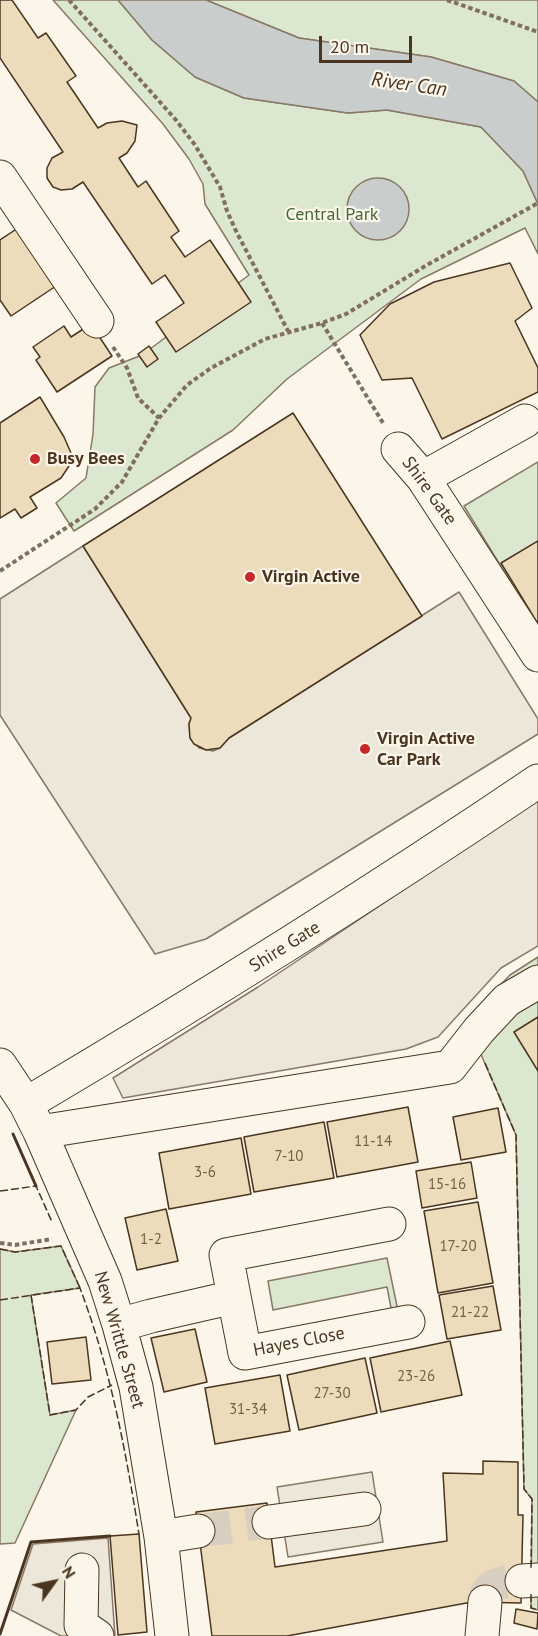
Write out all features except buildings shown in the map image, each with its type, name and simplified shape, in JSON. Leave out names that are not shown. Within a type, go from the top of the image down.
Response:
[{"type":"street","points":[[0,177],[97,321]]},
{"type":"street","points":[[423,478],[525,421]]},
{"type":"street","name":"Shire Gate","points":[[398,449],[423,478],[538,655]]},
{"type":"street","name":"Shire Gate","points":[[33,1118],[253,968],[411,867],[538,781]]},
{"type":"street","points":[[33,1118],[450,1067],[479,1030],[507,1000],[538,982]]},
{"type":"street","name":"New Writtle Street","points":[[0,1065],[33,1118],[105,1281],[119,1325],[136,1387],[161,1537],[172,1636]]},
{"type":"street","name":"Hayes Close","points":[[389,1224],[226,1255],[234,1298],[245,1353],[408,1322]]},
{"type":"street","points":[[119,1325],[234,1298]]},
{"type":"street","points":[[269,1522],[364,1509]]},
{"type":"street","points":[[161,1537],[198,1532]]},
{"type":"street","points":[[82,1570],[81,1625],[97,1636]]},
{"type":"street","points":[[482,1636],[485,1602]]},
{"type":"path","points":[[69,0],[176,120],[195,145],[220,187],[236,231],[289,332]]},
{"type":"path","points":[[447,0],[515,26],[538,32]]},
{"type":"path","points":[[0,571],[95,509],[122,482],[159,418],[187,385],[211,368],[265,339],[346,314],[427,265],[538,203]]},
{"type":"path","points":[[97,321],[127,368],[138,399],[159,418]]},
{"type":"path","points":[[322,323],[398,449]]},
{"type":"path","points":[[0,1243],[15,1245],[85,1234]]},
{"type":"green space","name":"Central Park","points":[[53,0],[118,0],[152,40],[195,77],[244,98],[348,113],[387,110],[481,127],[523,171],[538,204],[538,254],[525,228],[421,279],[287,379],[233,430],[74,531],[56,503],[86,478],[93,434],[95,387],[109,368],[142,355],[249,275],[205,204],[203,184],[189,159],[163,124]]},
{"type":"green space","points":[[206,0],[538,0],[538,102],[514,81],[431,57],[299,38]]},
{"type":"green space","points":[[538,462],[538,627],[464,506]]},
{"type":"green space","points":[[538,957],[538,1610],[531,1608],[532,1499],[524,1489],[516,1135],[466,1020],[510,975]]},
{"type":"green space","points":[[61,1246],[80,1288],[31,1295],[50,1415],[76,1410],[15,1543],[0,1544],[0,1249],[15,1252]]},
{"type":"green space","points":[[387,1258],[398,1311],[392,1313],[387,1287],[273,1310],[268,1281]]},
{"type":"shaded area","name":"Virgin Active Car Park","points":[[83,546],[191,718],[190,738],[199,748],[213,751],[220,748],[229,738],[459,592],[538,719],[538,734],[206,939],[155,954],[0,715],[0,599]]},
{"type":"shaded area","points":[[538,800],[538,946],[501,968],[438,1037],[406,1049],[123,1098],[113,1078],[258,987]]},
{"type":"shaded area","points":[[372,1472],[383,1542],[288,1557],[277,1487]]},
{"type":"shaded area","points":[[108,1538],[115,1636],[61,1636],[11,1610],[33,1544]]},
{"type":"water","name":"River Can","points":[[118,0],[206,0],[299,38],[431,57],[514,81],[538,102],[538,204],[523,171],[481,127],[387,110],[348,113],[244,98],[195,77],[152,40]]},
{"type":"water","points":[[378,178],[400,187],[409,209],[400,231],[378,240],[356,231],[347,209],[356,187]]},
{"type":"tunnel","points":[[198,1531],[269,1522]]},
{"type":"tunnel","points":[[485,1602],[488,1590],[492,1586],[522,1581]]},
{"type":"fence","points":[[485,1063],[516,1135],[524,1489],[532,1499],[531,1570]]},
{"type":"fence","points":[[0,1191],[36,1186],[52,1222]]},
{"type":"fence","points":[[0,1249],[15,1252],[61,1246],[80,1288]]},
{"type":"fence","points":[[0,1300],[80,1288],[109,1379],[139,1534]]},
{"type":"fence","points":[[31,1295],[50,1415],[76,1410],[88,1397],[112,1385]]},
{"type":"fence","points":[[531,1594],[531,1608],[538,1610]]},
{"type":"wall","points":[[13,1134],[36,1186]]},
{"type":"wall","points":[[0,1634],[31,1542],[110,1536]]},
{"type":"place","name":"Busy Bees","points":[[35,459]]},
{"type":"place","name":"Virgin Active","points":[[250,577]]},
{"type":"place","name":"Virgin Active Car Park","points":[[365,749]]}]
